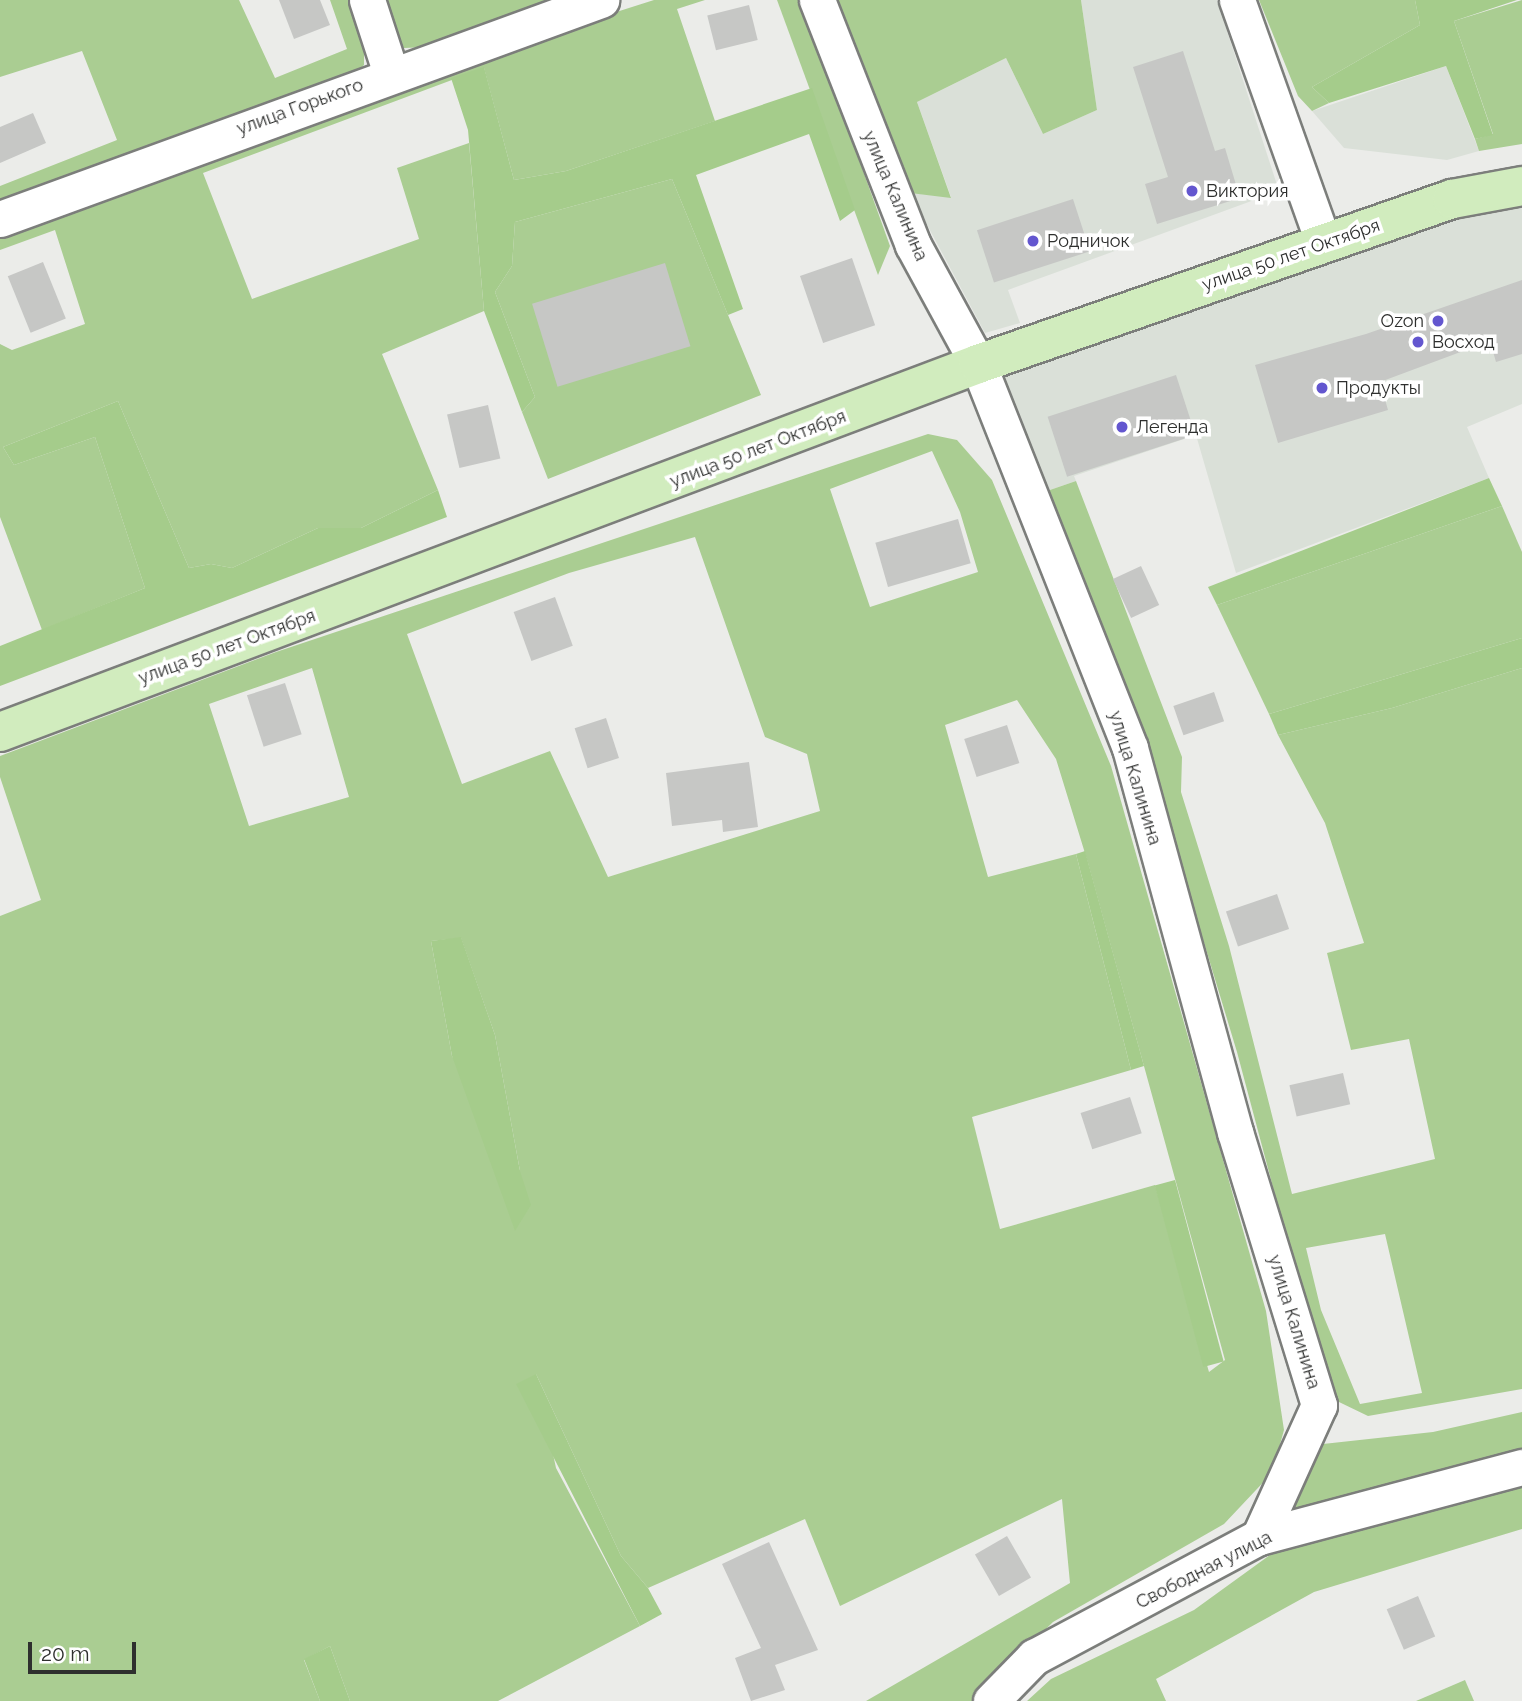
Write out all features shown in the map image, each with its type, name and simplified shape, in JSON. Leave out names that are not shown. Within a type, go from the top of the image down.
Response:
[{"type":"main road","name":"улица 50 лет Октября","points":[[0,732],[978,365],[1452,199],[1522,186]]},
{"type":"street","points":[[367,0],[391,74]]},
{"type":"street","name":"улица Горького","points":[[0,219],[391,74],[601,0]]},
{"type":"street","name":"улица Калинина","points":[[817,0],[913,245],[978,365],[1130,748],[1235,1132],[1319,1405],[1259,1537]]},
{"type":"street","points":[[1237,0],[1324,244]]},
{"type":"street","name":"Свободная улица","points":[[991,1701],[1034,1657],[1259,1537],[1522,1466]]},
{"type":"shaded area","points":[[1081,0],[1217,0],[1279,191],[1008,290],[1020,323],[985,333],[910,193],[951,197],[917,102],[1006,58],[1043,134],[1097,110]]},
{"type":"shaded area","points":[[1446,66],[1479,151],[1447,160],[1344,148],[1312,111]]},
{"type":"shaded area","points":[[1522,208],[1522,404],[1467,427],[1489,478],[1236,573],[1196,435],[1074,476],[1076,481],[1047,491],[1003,377],[1464,217]]},
{"type":"green space","points":[[0,0],[239,0],[275,78],[347,49],[330,0],[353,0],[364,38],[364,65],[350,78],[0,208],[0,186],[117,140],[82,51],[0,77]]},
{"type":"green space","points":[[372,0],[575,0],[429,47],[404,48]]},
{"type":"green space","points":[[654,0],[705,0],[677,9],[715,121],[566,171],[514,180],[484,68],[203,173],[252,299],[419,239],[397,168],[469,143],[484,311],[382,354],[438,490],[361,528],[318,528],[232,568],[211,564],[189,568],[118,401],[3,447],[14,465],[95,437],[145,588],[42,630],[0,517],[0,344],[12,350],[85,324],[55,230],[0,250],[0,231],[406,79]]},
{"type":"green space","points":[[777,0],[798,0],[823,59],[890,246],[878,275]]},
{"type":"green space","points":[[838,0],[1081,0],[1097,110],[1043,134],[1006,58],[917,102],[951,198],[910,193]]},
{"type":"green space","points":[[1259,0],[1415,0],[1420,25],[1312,87],[1329,103],[1312,111],[1298,96]]},
{"type":"green space","points":[[1415,0],[1517,0],[1454,21],[1493,135],[1475,139],[1446,66],[1329,103],[1312,87],[1420,25]]},
{"type":"green space","points":[[1522,0],[1522,144],[1479,151],[1475,139],[1493,134],[1454,21]]},
{"type":"green space","points":[[484,67],[514,180],[566,171],[812,88],[855,210],[840,221],[809,134],[696,175],[743,309],[728,315],[672,179],[515,222],[512,266],[495,292],[535,397],[522,412],[484,311],[468,130],[451,78]]},
{"type":"green space","points":[[672,179],[761,395],[548,479],[522,412],[535,397],[495,292],[512,266],[515,222]]},
{"type":"green space","points":[[118,401],[189,568],[211,564],[232,568],[318,528],[361,528],[438,490],[447,517],[0,686],[0,646],[145,588],[95,437],[14,465],[3,447]]},
{"type":"green space","points":[[928,434],[957,440],[992,480],[1111,766],[1266,1311],[1284,1430],[1272,1473],[1224,1524],[1053,1622],[973,1701],[866,1701],[1070,1583],[1062,1499],[840,1606],[805,1519],[648,1588],[621,1556],[536,1374],[556,1468],[640,1626],[498,1701],[350,1701],[330,1646],[304,1660],[320,1701],[0,1701],[0,916],[41,900],[0,777],[0,756],[276,652]],"holes":[[[932,451],[960,512],[978,572],[870,607],[830,489]],[[695,537],[765,737],[807,754],[820,811],[608,877],[550,751],[462,784],[407,634],[569,573]],[[312,668],[349,797],[249,826],[209,704]],[[1017,700],[1056,759],[1088,863],[1225,1360],[1209,1372],[1155,1185],[1000,1229],[972,1117],[1131,1070],[1076,854],[988,877],[945,725]],[[461,938],[495,1035],[520,1171],[452,1056],[431,941]]]},
{"type":"green space","points":[[1489,478],[1502,506],[1217,605],[1208,587]]},
{"type":"green space","points":[[1076,481],[1182,757],[1181,792],[1229,946],[1292,1194],[1435,1159],[1409,1039],[1351,1050],[1327,953],[1364,943],[1325,823],[1278,735],[1392,708],[1522,668],[1522,1389],[1368,1416],[1339,1402],[1320,1364],[1237,1052],[1141,734],[1047,491]],"holes":[[[1385,1234],[1422,1393],[1360,1404],[1321,1310],[1306,1248]]]},
{"type":"green space","points":[[1502,506],[1522,552],[1522,638],[1269,714],[1217,605]]},
{"type":"green space","points":[[1522,638],[1522,668],[1392,708],[1278,735],[1269,714]]},
{"type":"green space","points":[[1085,851],[1144,1066],[1131,1070],[1076,854]]},
{"type":"green space","points":[[461,937],[495,1035],[520,1171],[531,1205],[515,1231],[452,1056],[431,941]]},
{"type":"green space","points":[[1175,1180],[1224,1362],[1203,1367],[1155,1185]]},
{"type":"green space","points":[[536,1374],[621,1556],[648,1588],[662,1614],[640,1626],[516,1384]]},
{"type":"green space","points":[[1522,1412],[1522,1458],[1274,1526],[1323,1444],[1433,1432]]},
{"type":"green space","points":[[1522,1475],[1522,1529],[1314,1592],[1156,1679],[1166,1701],[1027,1701],[1051,1679],[1194,1610],[1277,1550]]},
{"type":"green space","points":[[330,1646],[350,1701],[320,1701],[304,1659]]},
{"type":"green space","points":[[1465,1680],[1474,1701],[1416,1701]]},
{"type":"building","points":[[279,0],[320,0],[330,25],[294,39]]},
{"type":"building","points":[[749,5],[758,40],[716,50],[707,15]]},
{"type":"building","points":[[1183,51],[1215,151],[1225,148],[1240,198],[1157,224],[1145,184],[1168,177],[1133,67]]},
{"type":"building","points":[[33,113],[46,143],[0,163],[0,127]]},
{"type":"building","name":"Родничок","points":[[1073,199],[1090,251],[994,283],[977,230]]},
{"type":"building","points":[[852,258],[875,325],[823,343],[800,276]]},
{"type":"building","points":[[43,262],[66,319],[31,333],[8,276]]},
{"type":"building","points":[[665,263],[690,346],[558,387],[532,304]]},
{"type":"building","points":[[1522,280],[1522,354],[1496,362],[1490,341],[1380,382],[1388,410],[1278,443],[1255,365],[1366,334]]},
{"type":"building","name":"Легенда","points":[[1176,375],[1195,435],[1067,477],[1048,417]]},
{"type":"building","points":[[488,405],[500,459],[459,468],[447,414]]},
{"type":"building","points":[[958,519],[971,563],[888,587],[875,543]]},
{"type":"building","points":[[1141,566],[1159,605],[1131,618],[1113,579]]},
{"type":"building","points":[[555,597],[573,646],[531,661],[514,612]]},
{"type":"building","points":[[285,683],[302,734],[264,747],[247,695]]},
{"type":"building","points":[[1214,692],[1224,721],[1183,735],[1173,706]]},
{"type":"building","points":[[606,718],[619,758],[588,768],[575,728]]},
{"type":"building","points":[[1007,725],[1019,763],[977,777],[964,739]]},
{"type":"building","points":[[749,762],[758,827],[723,832],[722,820],[672,826],[666,773]]},
{"type":"building","points":[[1277,894],[1289,929],[1238,947],[1226,912]]},
{"type":"building","points":[[1343,1073],[1350,1104],[1297,1117],[1289,1085]]},
{"type":"building","points":[[1130,1097],[1142,1133],[1092,1149],[1081,1113]]},
{"type":"building","points":[[1007,1536],[1031,1578],[999,1596],[975,1554]]},
{"type":"building","points":[[769,1542],[818,1650],[775,1665],[785,1690],[751,1701],[735,1658],[761,1648],[722,1564]]},
{"type":"building","points":[[1418,1596],[1435,1637],[1404,1650],[1387,1609]]},
{"type":"place","name":"Виктория","points":[[1192,191]]},
{"type":"place","name":"Родничок","points":[[1033,241]]},
{"type":"place","name":"Ozon","points":[[1438,321]]},
{"type":"place","name":"Восход","points":[[1418,342]]},
{"type":"place","name":"Продукты","points":[[1322,388]]},
{"type":"place","name":"Легенда","points":[[1122,427]]}]
